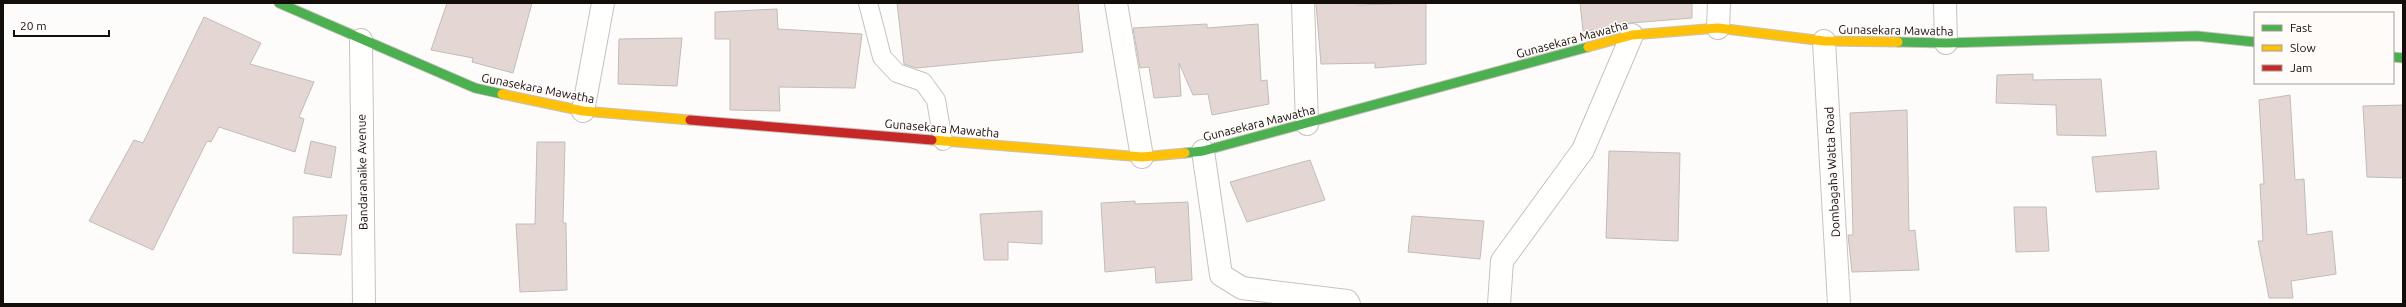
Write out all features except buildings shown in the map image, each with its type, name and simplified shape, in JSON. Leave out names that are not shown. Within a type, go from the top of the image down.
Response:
[{"type":"street","name":"Gunasekara Mawatha","points":[[279,3],[361,40],[475,88],[583,111],[1142,156],[1203,151],[1632,35],[1718,28],[1824,40],[1946,43],[2197,36],[2254,42]]},
{"type":"street","points":[[583,111],[603,3]]},
{"type":"street","points":[[1116,3],[1142,156]]},
{"type":"street","points":[[1303,3],[1307,124]]},
{"type":"street","points":[[1718,28],[1719,3]]},
{"type":"street","points":[[1945,3],[1946,43]]},
{"type":"street","points":[[1500,304],[1502,261],[1583,150],[1632,35]]},
{"type":"street","name":"Bandaranaike Avenue","points":[[361,40],[364,304]]},
{"type":"street","name":"Dombagaha Watta Road","points":[[1824,40],[1839,304]]},
{"type":"street","points":[[1203,151],[1221,275],[1242,288],[1347,300],[1349,304]]},
{"type":"lane","points":[[868,3],[882,57],[897,73],[923,82],[936,100],[943,141]]},
{"type":"traffic: fast","points":[[279,3],[475,88],[502,94]]},
{"type":"traffic: fast","points":[[1898,42],[1946,43],[2197,36],[2254,42]]},
{"type":"traffic: fast","points":[[1185,153],[1203,151],[1588,47]]},
{"type":"traffic: fast","points":[[2394,57],[2403,58]]},
{"type":"traffic: slow","points":[[1588,47],[1632,35],[1718,28],[1824,41],[1898,42]]},
{"type":"traffic: slow","points":[[502,94],[583,111],[690,120]]},
{"type":"traffic: slow","points":[[932,140],[1142,157],[1185,153]]},
{"type":"traffic: jam","points":[[690,120],[932,140]]}]
